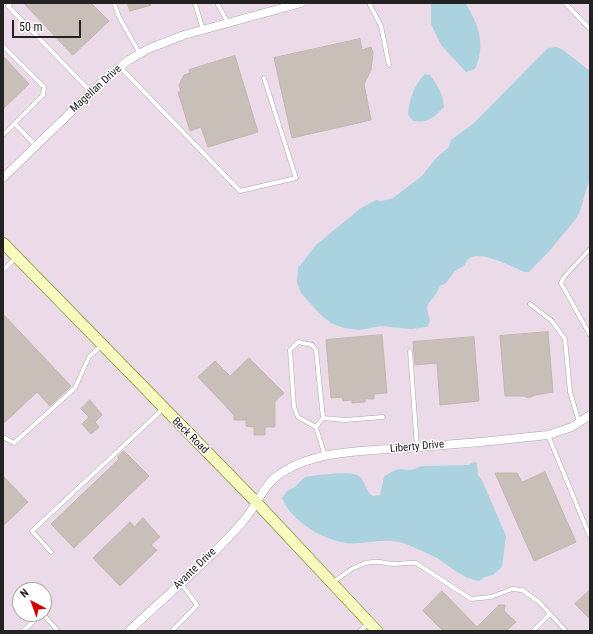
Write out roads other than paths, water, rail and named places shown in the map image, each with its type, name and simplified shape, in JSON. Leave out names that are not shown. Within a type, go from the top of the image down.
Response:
[{"type":"street","name":"Magellan Drive","points":[[3,178],[91,92],[120,67],[140,54],[184,34],[228,24],[301,3]]},
{"type":"street","name":"Beck Road","points":[[3,243],[257,503],[331,584],[373,627]]},
{"type":"street","name":"Liberty Drive","points":[[257,503],[267,487],[278,474],[307,460],[372,450],[548,435],[579,422],[590,415]]},
{"type":"street","name":"Avante Drive","points":[[129,631],[245,519],[257,503]]},
{"type":"lane","points":[[11,3],[8,6],[91,92]]},
{"type":"lane","points":[[114,3],[119,17],[140,54]]},
{"type":"lane","points":[[195,3],[203,30]]},
{"type":"lane","points":[[217,3],[228,24]]},
{"type":"lane","points":[[369,3],[380,26],[389,65]]},
{"type":"lane","points":[[565,3],[590,29]]},
{"type":"lane","points":[[3,46],[44,86],[43,95],[3,135]]},
{"type":"lane","points":[[120,67],[240,191],[296,178],[264,78]]},
{"type":"lane","points":[[15,124],[36,146]]},
{"type":"lane","points":[[590,249],[564,277],[561,284],[590,335]]},
{"type":"lane","points":[[3,270],[17,257]]},
{"type":"lane","points":[[530,304],[552,321],[565,339],[570,392],[579,422]]},
{"type":"lane","points":[[316,427],[323,418],[316,350],[312,345],[298,342],[290,350],[294,407],[298,417],[316,427],[325,457]]},
{"type":"lane","points":[[3,437],[14,443],[75,388],[89,357],[102,345]]},
{"type":"lane","points":[[410,351],[417,447]]},
{"type":"lane","points":[[51,552],[32,531],[163,408]]},
{"type":"lane","points":[[323,418],[345,420],[383,417]]},
{"type":"lane","points":[[548,435],[590,537]]},
{"type":"lane","points":[[331,584],[350,570],[365,563],[416,563],[471,599],[491,598],[512,589],[522,590],[539,602],[566,631]]},
{"type":"lane","points":[[172,631],[198,605],[180,583]]},
{"type":"lane","points":[[533,631],[550,614]]},
{"type":"lane","points":[[23,631],[33,622]]},
{"type":"lane","points":[[50,622],[58,631]]},
{"type":"lane","points":[[360,631],[373,627]]},
{"type":"water","points":[[431,3],[465,3],[474,19],[479,35],[480,52],[475,69],[466,72],[441,45],[431,24]]},
{"type":"water","points":[[557,47],[590,71],[590,180],[578,216],[552,248],[529,272],[525,272],[483,256],[475,256],[469,259],[465,265],[455,271],[446,283],[440,286],[428,304],[427,309],[430,321],[427,327],[411,329],[381,326],[359,330],[344,328],[331,323],[321,315],[301,293],[297,282],[298,268],[316,245],[361,208],[376,200],[382,201],[393,198],[422,176],[436,158],[449,147],[451,140],[473,124],[548,48]]},
{"type":"water","points":[[425,74],[430,75],[438,87],[443,98],[444,107],[430,119],[413,121],[408,115],[411,98],[415,88]]},
{"type":"water","points":[[473,462],[477,463],[478,475],[482,480],[506,536],[502,567],[493,575],[485,577],[479,581],[462,575],[437,558],[401,542],[382,541],[349,543],[326,537],[303,524],[294,516],[282,498],[287,491],[295,487],[305,477],[349,473],[355,474],[361,478],[368,492],[373,496],[380,495],[384,477],[399,469],[412,470],[421,466],[469,465]]}]
